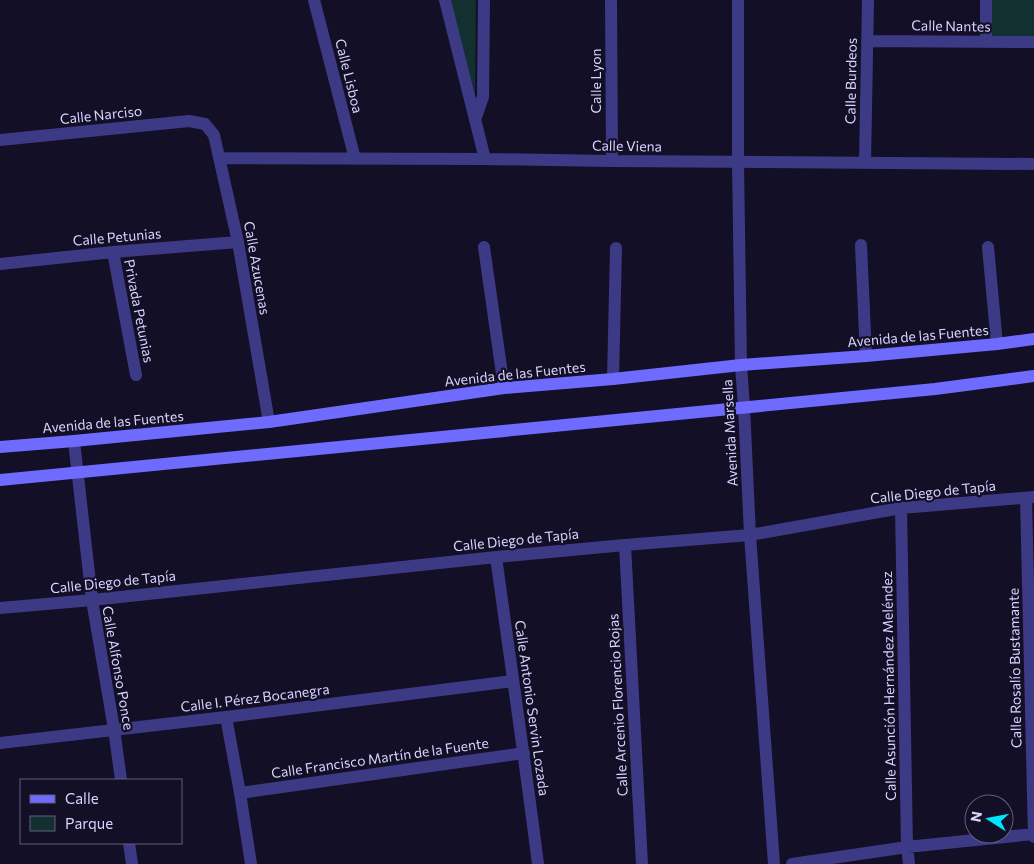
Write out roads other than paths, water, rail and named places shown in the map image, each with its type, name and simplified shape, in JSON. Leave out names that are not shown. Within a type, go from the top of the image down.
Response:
[{"type":"main road","name":"Avenida de las Fuentes","points":[[0,447],[74,442],[269,422],[504,388],[613,379],[741,365],[997,344],[1034,339]]},
{"type":"main road","points":[[0,480],[934,389],[1034,376]]},
{"type":"street","name":"Calle Lisboa","points":[[314,0],[355,159]]},
{"type":"street","points":[[445,0],[485,158]]},
{"type":"street","points":[[475,120],[483,97],[484,0]]},
{"type":"street","name":"Calle Lyon","points":[[611,0],[612,161]]},
{"type":"street","name":"Avenida Marsella","points":[[738,0],[741,365],[750,535],[774,864]]},
{"type":"street","name":"Calle Burdeos","points":[[865,163],[868,0]]},
{"type":"street","points":[[986,0],[986,42]]},
{"type":"street","name":"Calle Nantes","points":[[867,40],[1034,42]]},
{"type":"street","name":"Calle Narciso","points":[[0,140],[189,121],[205,124]]},
{"type":"street","name":"Calle Azucenas","points":[[205,124],[214,135],[238,242],[269,422]]},
{"type":"street","name":"Calle Viena","points":[[219,158],[485,158],[612,161],[1034,164]]},
{"type":"street","name":"Calle Petunias","points":[[0,264],[113,252],[238,242]]},
{"type":"street","points":[[861,245],[866,356]]},
{"type":"street","points":[[484,247],[504,388]]},
{"type":"street","points":[[988,247],[997,344]]},
{"type":"street","points":[[613,379],[616,248]]},
{"type":"street","name":"Privada Petunias","points":[[113,252],[136,375]]},
{"type":"street","name":"Calle Alfonso Ponce","points":[[74,442],[92,600],[121,779]]},
{"type":"street","name":"Calle Diego de Tapía","points":[[0,608],[92,600],[496,556],[750,535],[901,508],[1030,498]]},
{"type":"street","name":"Calle Rosalío Bustamante","points":[[1030,498],[1034,836]]},
{"type":"street","name":"Calle Asunción Hernández Meléndez","points":[[901,508],[907,847],[909,864]]},
{"type":"street","name":"Calle Arcenio Florencio Rojas","points":[[625,544],[642,864]]},
{"type":"street","name":"Calle Antonio Servin Lozada","points":[[496,556],[538,864]]},
{"type":"street","name":"Calle I. Pérez Bocanegra","points":[[0,743],[513,682]]},
{"type":"street","points":[[226,717],[251,864]]},
{"type":"street","name":"Calle Francisco Martín de la Fuente","points":[[240,793],[524,752]]},
{"type":"street","points":[[792,864],[907,847],[1034,836]]},
{"type":"street","points":[[129,844],[132,864]]}]
